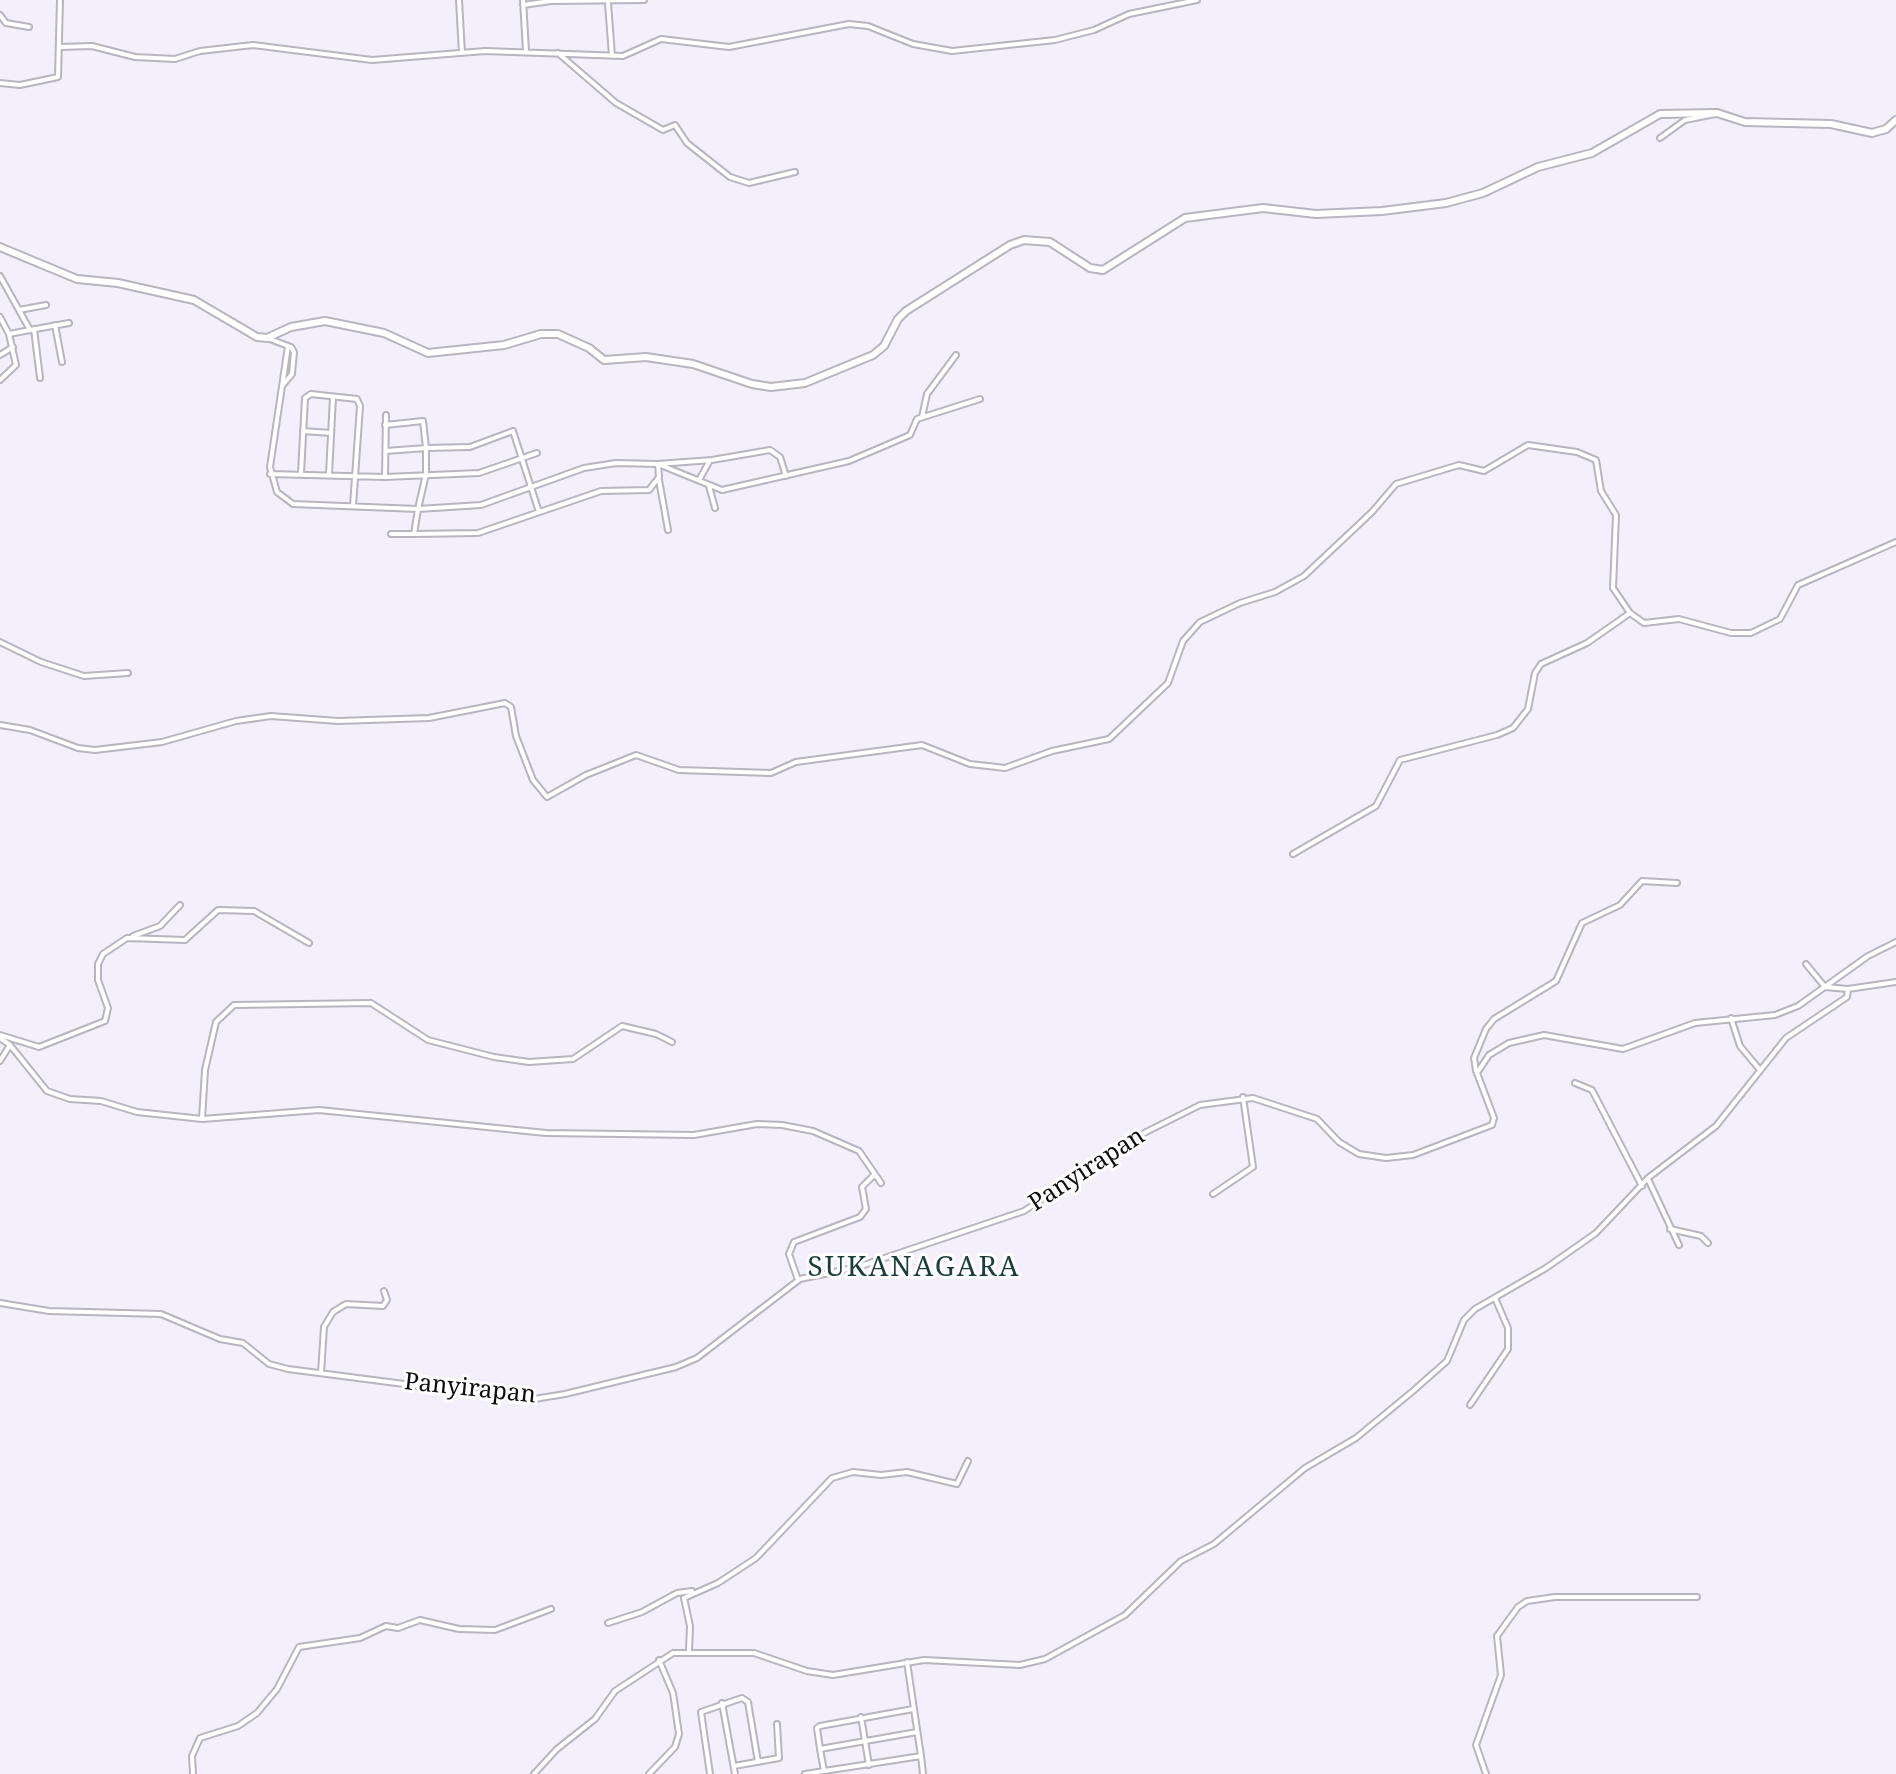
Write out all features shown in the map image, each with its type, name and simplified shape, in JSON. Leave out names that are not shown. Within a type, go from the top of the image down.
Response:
[{"type":"street","points":[[0,83],[20,85],[56,79],[60,0]]},
{"type":"street","points":[[459,0],[462,53]]},
{"type":"street","points":[[526,51],[523,3],[644,0]]},
{"type":"street","points":[[59,47],[92,46],[135,57],[175,59],[200,51],[253,45],[372,60],[526,51],[612,56],[632,53],[661,39],[734,47],[849,24],[868,26],[913,44],[952,51],[1019,46],[1094,30],[1129,14],[1197,0]]},
{"type":"street","points":[[608,3],[612,56]]},
{"type":"street","points":[[0,15],[5,22],[29,27]]},
{"type":"street","points":[[556,52],[616,103],[663,130],[675,125],[687,143],[730,177],[749,183],[795,172]]},
{"type":"street","points":[[267,338],[291,327],[325,321],[384,333],[428,353],[488,347],[541,334],[558,334],[589,348],[604,360],[646,357],[693,364],[752,384],[771,387],[805,383],[873,355],[884,346],[898,319],[906,311],[1017,242],[1039,239],[1050,242],[1090,268],[1103,270],[1185,218],[1263,208],[1316,214],[1446,203],[1500,188],[1540,166],[1592,153],[1657,115],[1717,113],[1745,122],[1831,124],[1872,133],[1886,129],[1896,120]]},
{"type":"street","points":[[1660,138],[1685,120],[1710,117],[1717,113]]},
{"type":"street","points":[[0,247],[77,279],[118,283],[194,300],[244,331],[288,346],[294,352],[294,363],[292,374],[282,386]]},
{"type":"street","points":[[0,276],[32,329],[40,378]]},
{"type":"street","points":[[19,310],[46,305]]},
{"type":"street","points":[[0,317],[9,334],[16,365],[0,380]]},
{"type":"street","points":[[9,334],[69,323]]},
{"type":"street","points":[[55,325],[62,362]]},
{"type":"street","points":[[288,346],[271,446],[270,474],[277,492],[293,504],[418,509],[481,505],[599,464],[712,460],[770,450],[780,457],[786,476]]},
{"type":"street","points":[[0,355],[13,347]]},
{"type":"street","points":[[922,417],[927,394],[956,355]]},
{"type":"street","points":[[301,473],[306,396],[354,397],[359,402],[353,507]]},
{"type":"street","points":[[329,474],[333,397]]},
{"type":"street","points":[[658,464],[722,490],[877,451],[910,435],[915,421],[922,417],[980,399]]},
{"type":"street","points":[[385,477],[386,415]]},
{"type":"street","points":[[385,425],[423,421],[426,474],[414,534]]},
{"type":"street","points":[[303,431],[331,433]]},
{"type":"street","points":[[386,451],[470,447],[513,431],[539,512]]},
{"type":"street","points":[[0,725],[30,730],[78,748],[95,750],[162,742],[236,721],[271,716],[338,721],[429,718],[505,703],[511,707],[516,736],[533,780],[547,797],[586,775],[636,755],[679,770],[771,773],[796,762],[922,745],[970,764],[1005,768],[1052,751],[1109,739],[1168,683],[1183,641],[1200,622],[1240,603],[1264,597],[1304,576],[1372,512],[1396,484],[1459,465],[1484,471],[1528,445],[1577,452],[1596,460],[1601,491],[1616,515],[1613,588],[1630,613],[1644,623],[1679,619],[1731,633],[1751,633],[1780,619],[1798,585],[1896,542]]},
{"type":"street","points":[[270,474],[385,477],[479,473],[537,453]]},
{"type":"street","points":[[699,480],[712,460]]},
{"type":"street","points":[[658,464],[668,530]]},
{"type":"street","points":[[391,534],[478,533],[601,491],[649,490],[659,477]]},
{"type":"street","points":[[709,486],[715,508]]},
{"type":"street","points":[[1293,854],[1376,806],[1400,760],[1513,728],[1528,709],[1535,673],[1541,664],[1587,643],[1630,613]]},
{"type":"street","points":[[0,642],[43,663],[84,676],[128,673]]},
{"type":"street","points":[[1477,1073],[1474,1058],[1486,1029],[1494,1019],[1556,981],[1564,970],[1582,923],[1620,905],[1642,881],[1677,883]]},
{"type":"street","points":[[0,1037],[42,1047],[105,1021],[108,1008],[98,980],[99,961],[112,947],[127,938],[160,926],[180,905]]},
{"type":"street","points":[[127,938],[185,940],[213,912],[232,909],[263,914],[309,943]]},
{"type":"street","points":[[1477,1073],[1496,1050],[1533,1036],[1554,1035],[1623,1049],[1684,1026],[1784,1012],[1868,956],[1896,942]]},
{"type":"street","points":[[1806,964],[1825,987],[1848,989],[1896,982]]},
{"type":"street","points":[[534,1774],[557,1749],[595,1719],[615,1691],[673,1653],[754,1653],[807,1671],[833,1675],[907,1662],[1032,1663],[1125,1615],[1181,1561],[1214,1544],[1305,1468],[1356,1438],[1377,1417],[1404,1400],[1447,1361],[1470,1313],[1596,1233],[1648,1178],[1716,1126],[1786,1038],[1847,997],[1848,989]]},
{"type":"street","points":[[202,1119],[205,1070],[216,1022],[234,1005],[371,1003],[428,1040],[494,1057],[529,1062],[580,1056],[612,1030],[622,1026],[656,1034],[672,1042]]},
{"type":"street","points":[[1731,1018],[1740,1046],[1760,1070]]},
{"type":"street","points":[[0,1037],[43,1087],[63,1097],[101,1101],[137,1112],[202,1119],[301,1110],[520,1132],[673,1135],[775,1124],[813,1131],[859,1151],[881,1183]]},
{"type":"street","points":[[0,1061],[10,1045]]},
{"type":"street","name":"Panyirapan","points":[[0,1303],[49,1311],[161,1314],[220,1339],[243,1343],[269,1364],[528,1400],[676,1367],[697,1358],[798,1280],[858,1267],[1024,1211],[1161,1123],[1210,1102],[1243,1097],[1312,1116],[1339,1142],[1359,1154],[1404,1157],[1492,1125],[1494,1118],[1477,1073]]},
{"type":"street","points":[[1575,1083],[1592,1090],[1642,1186]]},
{"type":"street","points":[[1213,1194],[1253,1167],[1243,1097]]},
{"type":"street","points":[[798,1280],[789,1254],[794,1242],[860,1217],[866,1209],[862,1187],[874,1173]]},
{"type":"street","points":[[1648,1178],[1679,1245]]},
{"type":"street","points":[[1669,1229],[1701,1236],[1708,1243]]},
{"type":"street","points":[[321,1373],[324,1327],[333,1312],[346,1304],[383,1306],[387,1300],[384,1291]]},
{"type":"street","points":[[1470,1405],[1508,1349],[1508,1328],[1495,1298]]},
{"type":"street","points":[[608,1623],[642,1612],[677,1593],[711,1587],[756,1558],[838,1475],[853,1472],[881,1475],[918,1473],[957,1484],[968,1461]]},
{"type":"street","points":[[689,1651],[690,1626],[683,1602],[694,1591]]},
{"type":"street","points":[[1486,1774],[1476,1745],[1501,1675],[1497,1636],[1518,1607],[1536,1598],[1697,1597]]},
{"type":"street","points":[[193,1774],[192,1756],[200,1738],[238,1726],[257,1713],[277,1689],[299,1647],[360,1638],[386,1626],[398,1628],[420,1620],[459,1629],[495,1630],[551,1609]]},
{"type":"street","points":[[649,1774],[678,1741],[673,1693],[659,1660]]},
{"type":"street","points":[[907,1662],[923,1774]]},
{"type":"street","points":[[710,1774],[700,1714],[722,1703],[747,1699],[758,1762]]},
{"type":"street","points":[[722,1703],[735,1774]]},
{"type":"street","points":[[824,1771],[818,1726],[913,1709]]},
{"type":"street","points":[[861,1717],[869,1765]]},
{"type":"street","points":[[734,1766],[781,1756],[777,1724]]},
{"type":"street","points":[[820,1749],[917,1732]]},
{"type":"street","points":[[805,1774],[921,1756]]},
{"type":"district","name":"SUKANAGARA","points":[[914,1268]]}]
